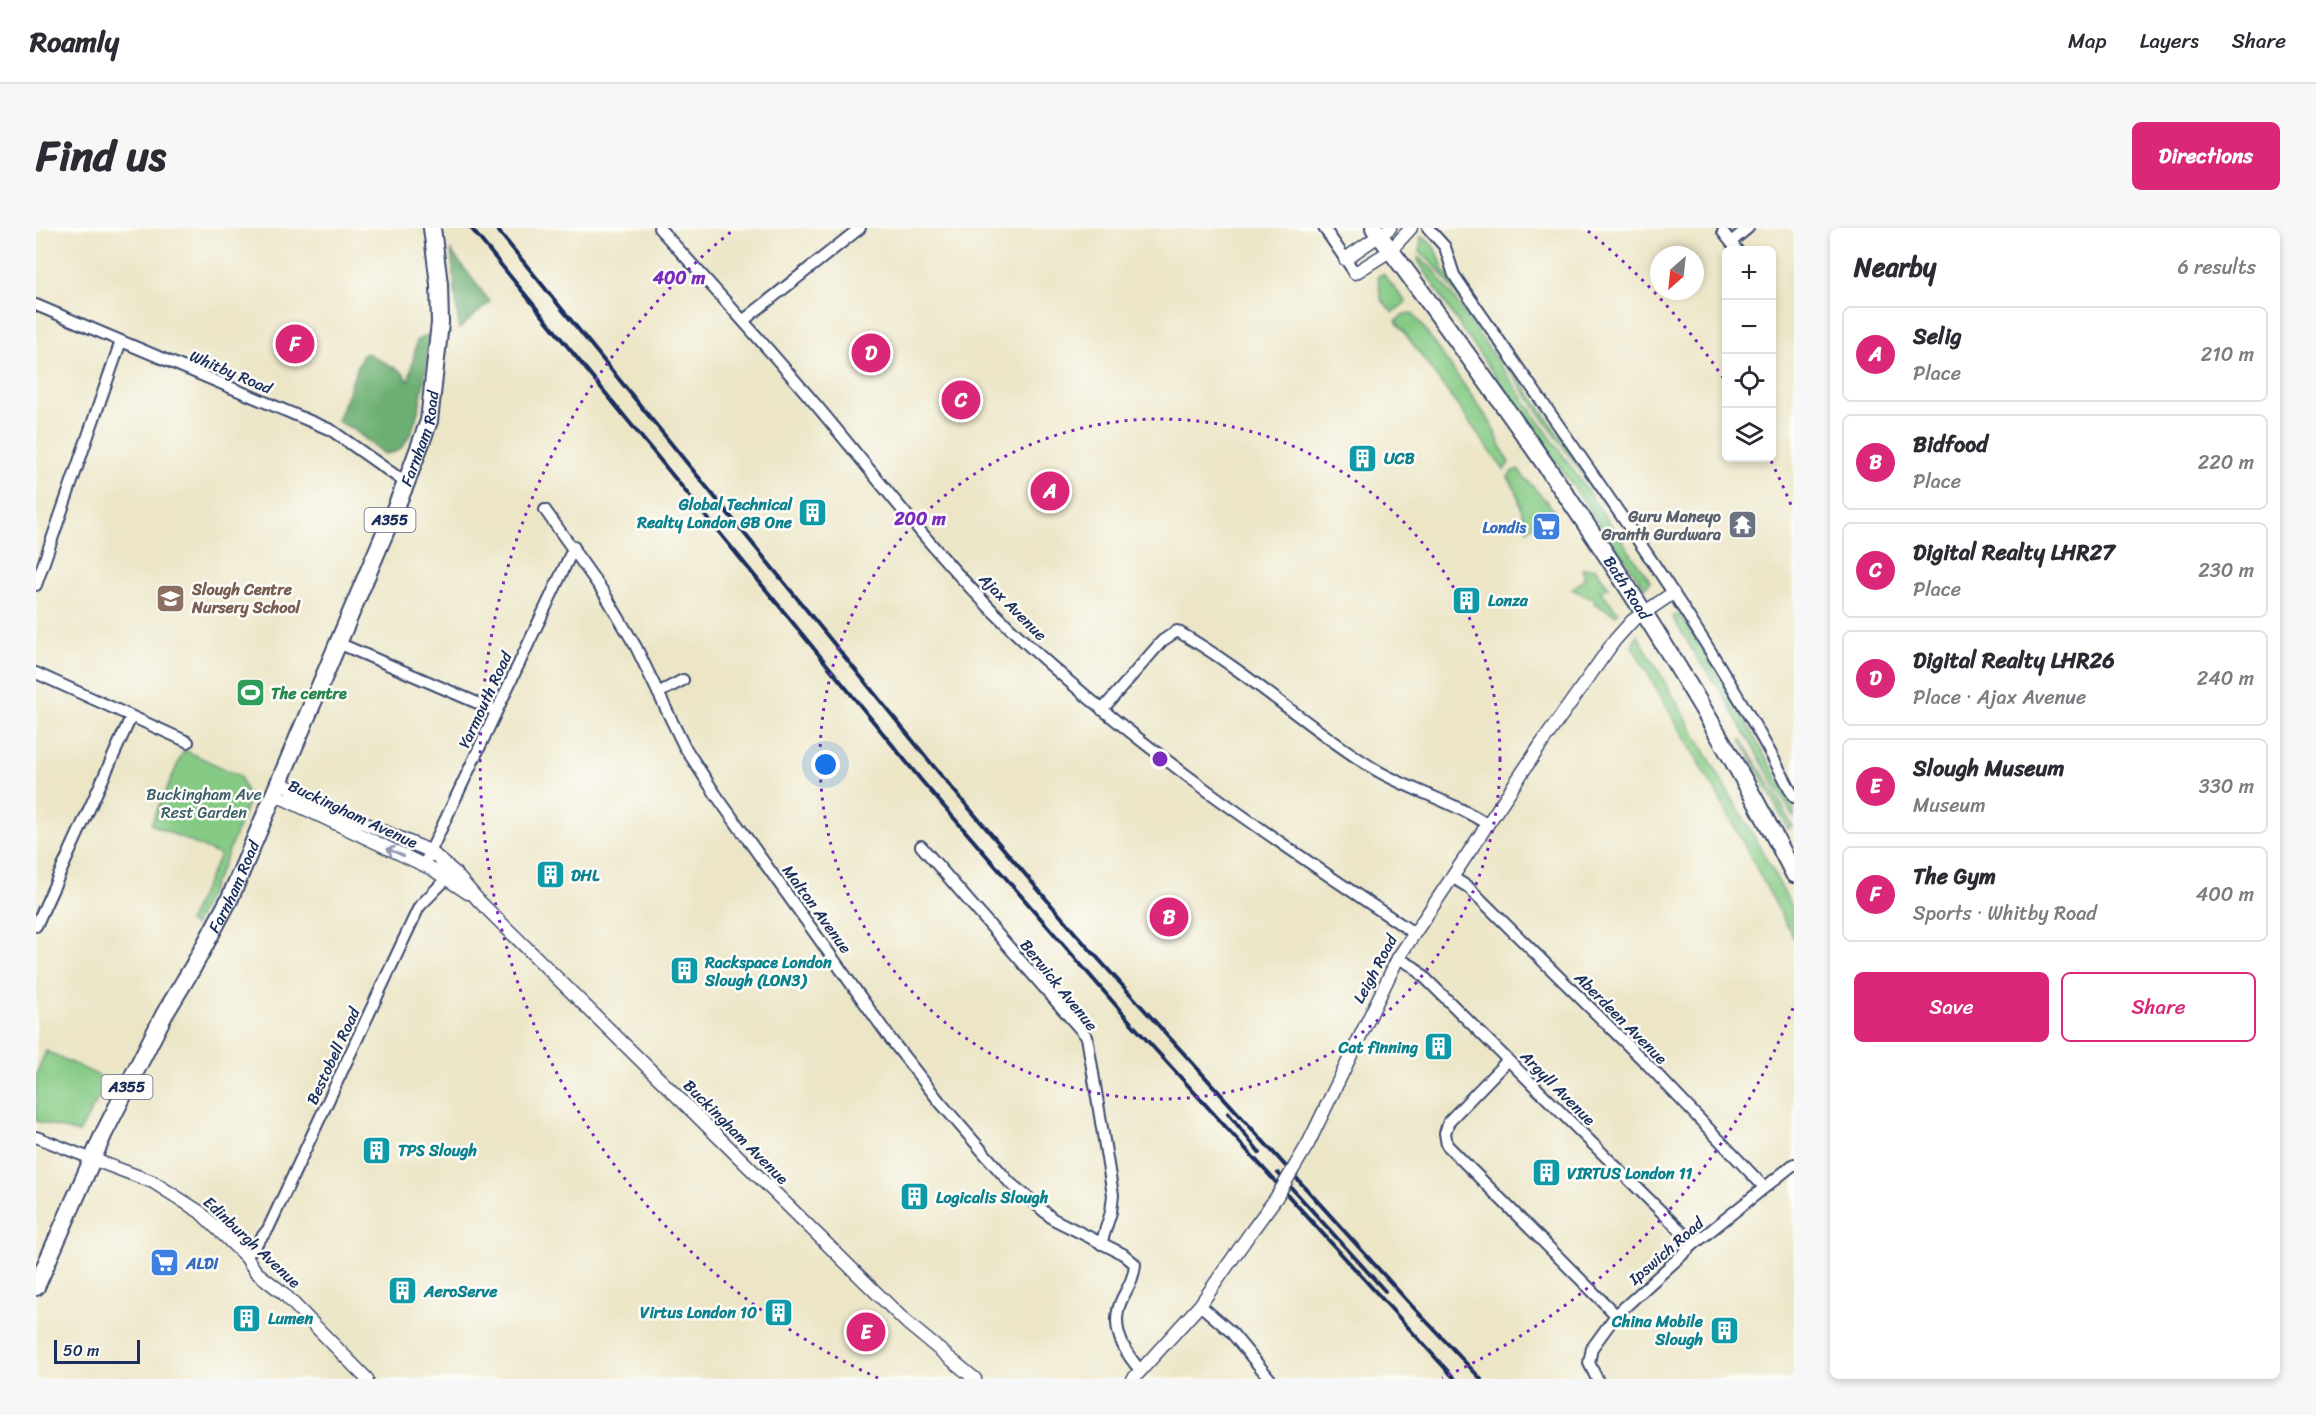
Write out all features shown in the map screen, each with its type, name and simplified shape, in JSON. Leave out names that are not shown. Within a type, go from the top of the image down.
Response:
[{"type":"main road","name":"Bath Road","points":[[1381,230],[1390,251],[1645,612],[1770,826],[1794,874]]},
{"type":"main road","name":"Farnham Road","points":[[36,1287],[92,1159],[164,1015],[230,898],[406,483],[429,421],[440,323],[433,236]]},
{"type":"street","name":"Ajax Avenue","points":[[659,228],[744,320],[965,581],[1012,629],[1102,710],[1233,812],[1414,933]]},
{"type":"street","points":[[744,320],[860,228]]},
{"type":"street","points":[[1324,228],[1356,273],[1390,251],[1411,228]]},
{"type":"street","points":[[1428,228],[1445,247],[1456,277],[1673,593],[1742,702],[1794,797]]},
{"type":"street","points":[[1723,232],[1734,246],[1748,228]]},
{"type":"street","points":[[1345,259],[1381,230]]},
{"type":"street","name":"Whitby Road","points":[[36,305],[331,430],[406,483]]},
{"type":"street","points":[[36,585],[122,341]]},
{"type":"street","name":"Malton Avenue","points":[[545,510],[574,547],[636,647],[684,746],[716,795],[892,1041],[959,1127],[1010,1182],[1053,1219],[1123,1254],[1135,1264],[1134,1276],[1120,1302],[1117,1332],[1137,1375]]},
{"type":"street","name":"Yarmouth Road","points":[[424,865],[574,547]]},
{"type":"street","name":"Leigh Road","points":[[1137,1375],[1200,1305],[1276,1198],[1308,1144],[1398,958],[1487,824],[1604,655],[1632,621],[1673,593]]},
{"type":"street","points":[[1102,710],[1162,641],[1177,631],[1234,666],[1376,770],[1450,802],[1487,824]]},
{"type":"street","points":[[338,643],[496,711]]},
{"type":"street","points":[[36,673],[188,742]]},
{"type":"street","points":[[658,693],[682,680]]},
{"type":"street","points":[[36,926],[131,717]]},
{"type":"street","name":"Buckingham Avenue","points":[[277,788],[430,851],[450,875],[907,1323],[975,1379]]},
{"type":"street","name":"Buckingham Avenue","points":[[277,788],[424,865],[450,875]]},
{"type":"street","name":"Berwick Avenue","points":[[921,846],[1087,1037],[1113,1194],[1111,1212],[1101,1244]]},
{"type":"street","name":"Bestobell Road","points":[[246,1257],[268,1229],[419,907],[450,875]]},
{"type":"street","name":"Aberdeen Avenue","points":[[1452,877],[1468,887],[1648,1065],[1764,1187]]},
{"type":"street","name":"Argyll Avenue","points":[[1398,958],[1414,967],[1694,1244]]},
{"type":"street","points":[[1508,1060],[1449,1121],[1445,1132],[1447,1145],[1616,1315]]},
{"type":"street","points":[[36,1137],[92,1159]]},
{"type":"street","name":"Edinburgh Avenue","points":[[92,1159],[153,1182],[200,1212],[246,1257],[256,1272],[283,1293],[367,1379]]},
{"type":"street","name":"Ipswich Road","points":[[1597,1379],[1588,1363],[1592,1348],[1616,1315],[1694,1244],[1794,1164]]},
{"type":"street","points":[[1200,1305],[1231,1332],[1270,1379]]},
{"type":"green space","points":[[1421,236],[1436,250],[1443,269],[1608,505],[1601,501],[1440,271],[1420,252]]},
{"type":"green space","points":[[451,251],[490,302],[459,329]]},
{"type":"green space","points":[[1418,257],[1435,271],[1650,581],[1645,588],[1462,329]]},
{"type":"green space","points":[[1383,274],[1406,302],[1393,313],[1381,299],[1378,276]]},
{"type":"green space","points":[[1413,313],[1490,422],[1509,463],[1504,470],[1396,321],[1404,314]]},
{"type":"green space","points":[[430,334],[425,377],[414,425],[401,448],[384,454],[353,429],[337,421],[362,355],[367,353],[401,371],[409,381],[417,340]]},
{"type":"green space","points":[[1518,470],[1554,510],[1527,530],[1516,490],[1508,477],[1513,471]]},
{"type":"green space","points":[[1595,568],[1609,588],[1600,590],[1618,612],[1616,615],[1572,589],[1585,578],[1582,569]]},
{"type":"green space","points":[[1680,615],[1731,696],[1794,807],[1794,818],[1720,690],[1699,661],[1672,616]]},
{"type":"green space","points":[[1637,634],[1755,838],[1794,911],[1794,939],[1718,796],[1632,646]]},
{"type":"green space","points":[[1741,739],[1776,794],[1792,826],[1788,829]]},
{"type":"green space","name":"Buckingham Ave Rest Garden","points":[[184,750],[240,776],[249,800],[226,858],[194,926],[188,922],[220,855],[151,824]]},
{"type":"green space","points":[[46,1051],[108,1080],[79,1133],[36,1121],[36,1074]]},
{"type":"railway","points":[[471,228],[921,780],[1133,1025],[1455,1379]]},
{"type":"railway","points":[[496,228],[935,768],[1075,933],[1412,1306],[1481,1379]]},
{"type":"railway","points":[[1228,1113],[1260,1153]]},
{"type":"railway","points":[[1278,1173],[1385,1291]]},
{"type":"place","name":"The Gym","points":[[295,344]]},
{"type":"place","name":"Digital Realty LHR26","points":[[871,353]]},
{"type":"place","name":"Digital Realty LHR27","points":[[961,400]]},
{"type":"place","name":"UCB","points":[[1363,458]]},
{"type":"place","name":"Selig","points":[[1050,491]]},
{"type":"place","name":"Global Technical Realty London GB One","points":[[813,513]]},
{"type":"place","name":"Guru Maneyo Granth Gurdwara","points":[[1742,525]]},
{"type":"place","name":"Londis","points":[[1547,527]]},
{"type":"place","name":"Slough Centre Nursery School","points":[[171,598]]},
{"type":"place","name":"Lonza","points":[[1467,600]]},
{"type":"place","name":"The centre","points":[[250,693]]},
{"type":"place","name":"DHL","points":[[550,875]]},
{"type":"place","name":"Bidfood","points":[[1169,917]]},
{"type":"place","name":"Rackspace London Slough (LON3)","points":[[684,971]]},
{"type":"place","name":"Cat finning","points":[[1439,1047]]},
{"type":"place","name":"TPS Slough","points":[[377,1150]]},
{"type":"place","name":"VIRTUS London 11","points":[[1546,1173]]},
{"type":"place","name":"Logicalis Slough","points":[[915,1197]]},
{"type":"place","name":"ALDI","points":[[165,1263]]},
{"type":"place","name":"AeroServe","points":[[403,1291]]},
{"type":"place","name":"Virtus London 10","points":[[778,1312]]},
{"type":"place","name":"Lumen","points":[[247,1318]]},
{"type":"place","name":"China Mobile Slough","points":[[1724,1330]]},
{"type":"place","name":"Slough Museum","points":[[866,1332]]}]
